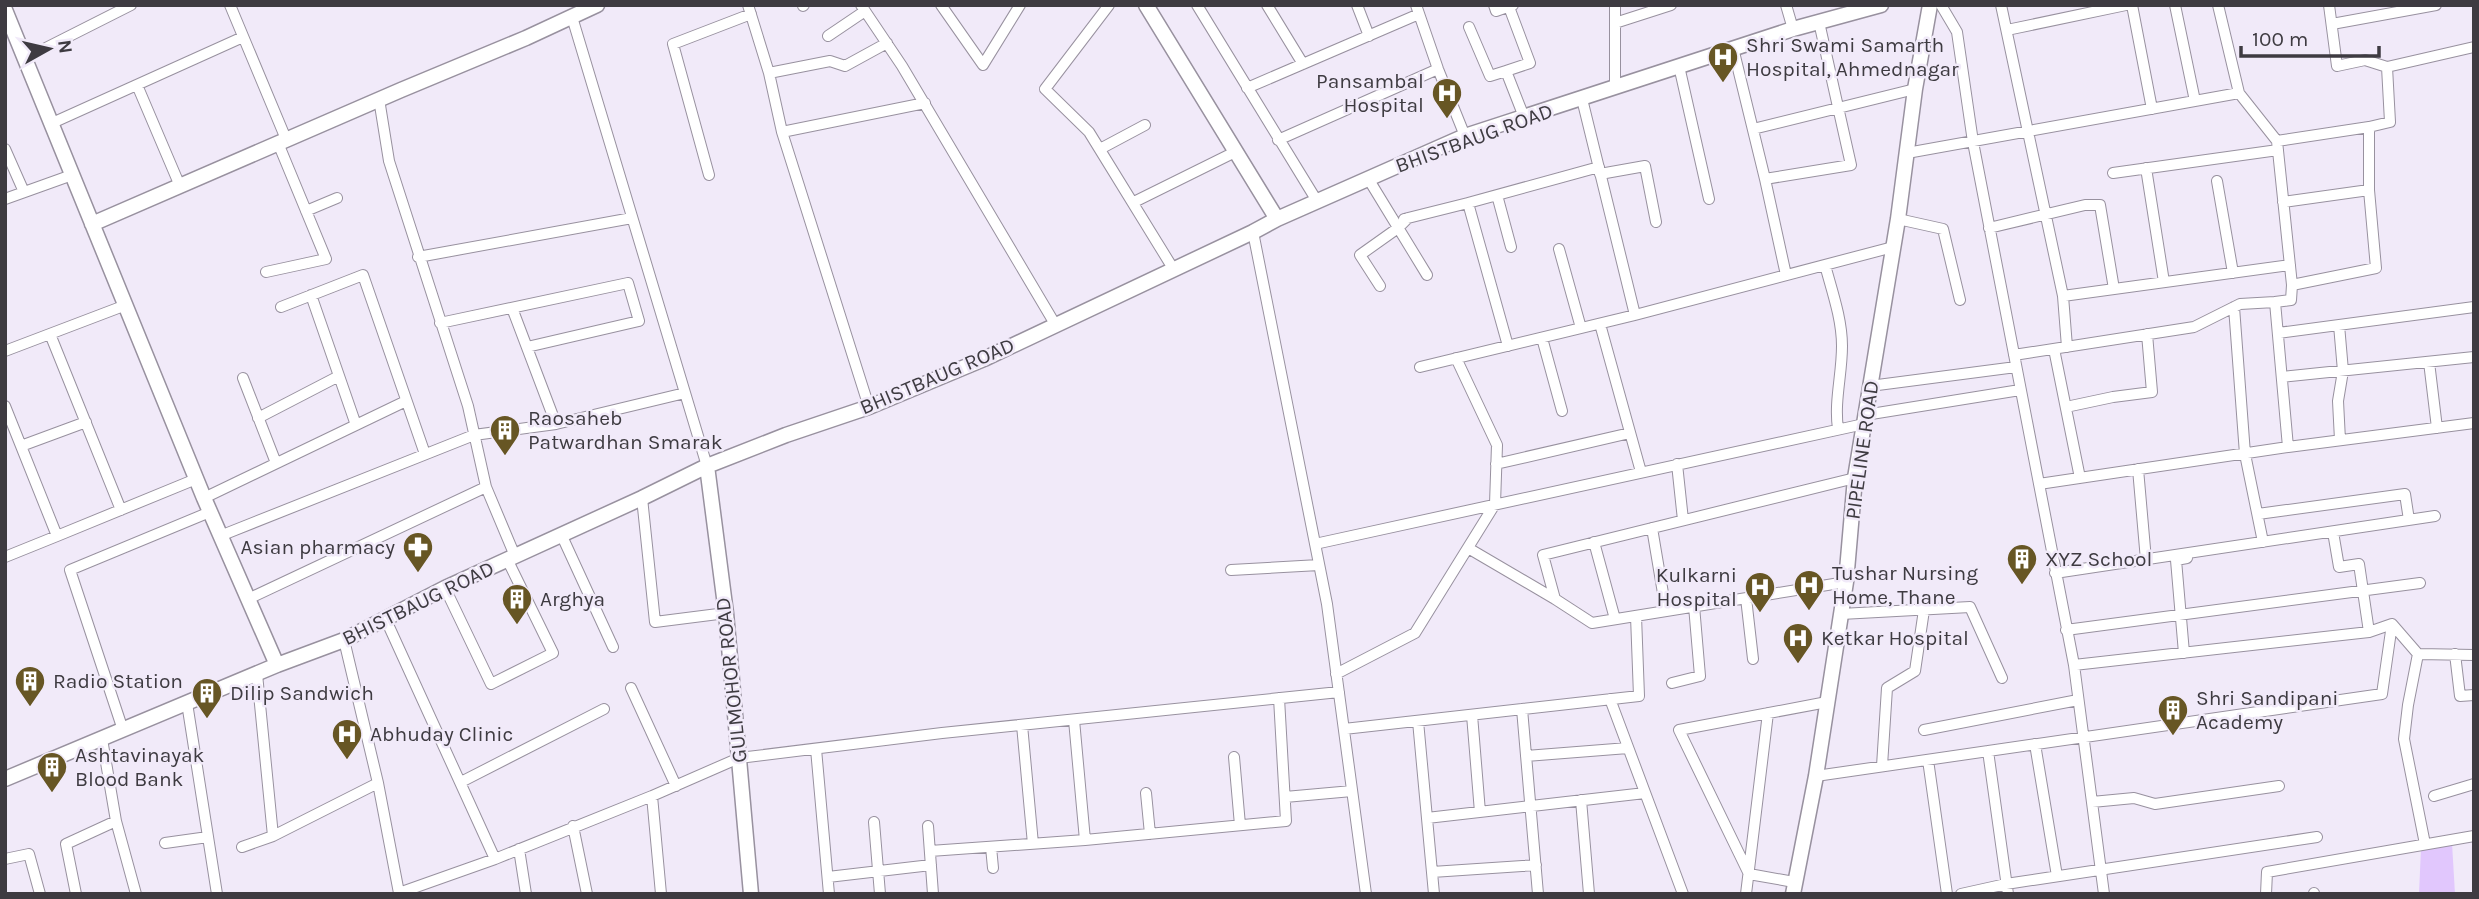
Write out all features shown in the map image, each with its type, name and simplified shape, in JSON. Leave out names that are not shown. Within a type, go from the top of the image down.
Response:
[{"type":"street","points":[[24,59],[131,5]]},
{"type":"street","points":[[230,5],[326,259],[265,272]]},
{"type":"street","points":[[941,5],[983,65],[1020,5]]},
{"type":"street","points":[[1110,5],[1045,89],[1089,132],[1174,270]]},
{"type":"street","points":[[1146,5],[1277,219]]},
{"type":"street","points":[[1197,5],[1317,201]]},
{"type":"street","points":[[1267,5],[1303,64]]},
{"type":"street","points":[[1357,5],[1369,36]]},
{"type":"street","points":[[1469,27],[1490,76],[1530,63],[1512,6],[1496,11],[1494,5]]},
{"type":"street","points":[[1615,5],[1615,88]]},
{"type":"street","points":[[1615,23],[1671,5]]},
{"type":"street","points":[[1786,5],[1793,29]]},
{"type":"street","name":"BHISTBAUG ROAD","points":[[5,779],[277,665],[344,640],[445,588],[707,466],[869,407],[984,359],[1277,219],[1465,136],[1819,22],[1838,11],[1881,5]]},
{"type":"street","name":"PIPELINE ROAD","points":[[1793,888],[1816,776],[1846,582],[1855,478],[1930,5]]},
{"type":"street","points":[[1941,5],[1957,32],[1973,142],[2074,665],[2104,894]]},
{"type":"street","points":[[2001,5],[2063,296],[2067,347]]},
{"type":"street","points":[[2007,30],[2126,5]]},
{"type":"street","points":[[2132,5],[2152,109]]},
{"type":"street","points":[[2175,5],[2195,101]]},
{"type":"street","points":[[2014,355],[2194,327],[2240,304],[2291,300],[2292,285],[2277,145],[2239,93],[2218,5]]},
{"type":"street","points":[[2329,5],[2337,66],[2365,60],[2387,67],[2474,47]]},
{"type":"street","points":[[2332,24],[2436,5]]},
{"type":"street","points":[[92,224],[572,17],[589,7]]},
{"type":"street","points":[[828,36],[863,8],[925,103],[1055,324]]},
{"type":"street","points":[[5,10],[10,36],[24,59],[196,479],[277,665]]},
{"type":"street","points":[[709,175],[673,44],[749,10],[769,73],[782,132],[869,407]]},
{"type":"street","points":[[1247,88],[1369,36],[1417,10],[1465,136]]},
{"type":"street","points":[[572,17],[707,466]]},
{"type":"street","points":[[1765,179],[1851,165],[1819,22]]},
{"type":"street","points":[[50,124],[243,37]]},
{"type":"street","points":[[769,73],[830,61],[845,66],[887,43]]},
{"type":"street","points":[[1733,48],[1786,275]]},
{"type":"street","points":[[1679,66],[1709,199]]},
{"type":"street","points":[[2113,173],[2277,145],[2389,122],[2387,67]]},
{"type":"street","points":[[1278,140],[1438,69]]},
{"type":"street","points":[[1506,71],[1524,117]]},
{"type":"street","points":[[137,85],[180,186]]},
{"type":"street","points":[[1753,129],[1915,89]]},
{"type":"street","points":[[1906,153],[2239,93]]},
{"type":"street","points":[[379,99],[389,161],[468,406],[486,487],[511,557],[552,653],[491,684],[445,588]]},
{"type":"street","points":[[1582,99],[1635,315]]},
{"type":"street","points":[[782,132],[925,103]]},
{"type":"street","points":[[1100,149],[1145,125]]},
{"type":"street","points":[[2292,285],[2376,268],[2369,190],[2369,127]]},
{"type":"street","points":[[5,149],[24,192]]},
{"type":"street","points":[[1134,202],[1235,152]]},
{"type":"street","points":[[1380,286],[1360,255],[1408,218],[1599,170],[1645,166],[1656,222]]},
{"type":"street","points":[[2146,168],[2164,282]]},
{"type":"street","points":[[5,199],[72,175]]},
{"type":"street","points":[[1369,180],[1427,275]]},
{"type":"street","points":[[2217,181],[2233,273]]},
{"type":"street","points":[[2283,202],[2369,190]]},
{"type":"street","points":[[1497,195],[1511,247]]},
{"type":"street","points":[[306,211],[337,198]]},
{"type":"street","points":[[1468,203],[1508,346]]},
{"type":"street","points":[[1989,228],[2085,205],[2100,205],[2114,289]]},
{"type":"street","points":[[418,257],[632,218]]},
{"type":"street","points":[[1898,219],[1943,229],[1960,300]]},
{"type":"street","points":[[1253,232],[1327,604],[1366,894]]},
{"type":"street","points":[[1420,367],[1600,324],[1893,247]]},
{"type":"street","points":[[1559,249],[1581,328]]},
{"type":"street","points":[[1825,265],[1839,320],[1842,346],[1836,411],[1838,429]]},
{"type":"street","points":[[2063,296],[2290,265]]},
{"type":"street","points":[[281,307],[363,275],[425,454]]},
{"type":"street","points":[[440,323],[628,284],[639,321],[527,347]]},
{"type":"street","points":[[311,295],[356,425]]},
{"type":"street","points":[[2275,302],[2288,447]]},
{"type":"street","points":[[5,351],[127,305]]},
{"type":"street","points":[[2234,307],[2245,454],[2263,542]]},
{"type":"street","points":[[2278,333],[2474,307]]},
{"type":"street","points":[[512,308],[556,424]]},
{"type":"street","points":[[1600,324],[1641,472]]},
{"type":"street","points":[[2339,325],[2343,371],[2338,401],[2340,440]]},
{"type":"street","points":[[50,334],[121,510]]},
{"type":"street","points":[[2066,407],[2152,392],[2147,334]]},
{"type":"street","points":[[1542,338],[1562,411]]},
{"type":"street","points":[[2054,349],[2080,478]]},
{"type":"street","points":[[2282,377],[2474,357]]},
{"type":"street","points":[[1336,674],[1416,633],[1495,504],[1497,445],[1456,358]]},
{"type":"street","points":[[2429,362],[2437,428]]},
{"type":"street","points":[[1870,386],[2016,367]]},
{"type":"street","points":[[258,418],[339,376]]},
{"type":"street","points":[[243,378],[276,463]]},
{"type":"street","points":[[1314,544],[1838,429],[1864,419],[2020,390]]},
{"type":"street","points":[[220,536],[474,435],[556,424],[685,393]]},
{"type":"street","points":[[204,498],[407,401]]},
{"type":"street","points":[[5,406],[57,536]]},
{"type":"street","points":[[21,446],[86,422]]},
{"type":"street","points":[[2039,484],[2288,447],[2474,424]]},
{"type":"street","points":[[1496,464],[1630,433]]},
{"type":"street","points":[[1676,464],[1683,520]]},
{"type":"street","name":"GULMOHOR ROAD","points":[[707,466],[726,612],[751,894]]},
{"type":"street","points":[[2137,469],[2146,559]]},
{"type":"street","points":[[1555,599],[1543,555],[1855,478]]},
{"type":"street","points":[[5,557],[196,479]]},
{"type":"street","points":[[248,599],[486,487]]},
{"type":"street","points":[[2258,514],[2405,494],[2409,520]]},
{"type":"street","points":[[642,498],[655,622],[726,612]]},
{"type":"street","points":[[122,730],[69,570],[210,512]]},
{"type":"street","points":[[2055,573],[2435,516]]},
{"type":"street","points":[[1652,528],[1666,611]]},
{"type":"street","points":[[2333,532],[2339,567],[2358,564],[2369,632]]},
{"type":"street","points":[[561,534],[613,648]]},
{"type":"street","points":[[1594,542],[1615,619]]},
{"type":"street","points":[[2184,653],[2176,560],[2244,548],[2248,544]]},
{"type":"street","points":[[1468,548],[1592,623],[1846,582]]},
{"type":"street","points":[[1231,570],[1319,565]]},
{"type":"street","points":[[2066,630],[2420,583]]},
{"type":"street","points":[[1746,598],[1753,659]]},
{"type":"street","points":[[1672,683],[1700,676],[1694,606]]},
{"type":"street","points":[[1841,614],[1970,607],[2002,678]]},
{"type":"street","points":[[1882,766],[1887,688],[1915,671],[1924,610]]},
{"type":"street","points":[[1344,729],[1639,696],[1636,616]]},
{"type":"street","points":[[386,620],[495,859]]},
{"type":"street","points":[[2074,665],[2369,632],[2392,624]]},
{"type":"street","points":[[2392,624],[2418,654],[2474,654]]},
{"type":"street","points":[[1816,776],[2382,694],[2392,624]]},
{"type":"street","points":[[344,640],[399,893],[495,859],[739,758],[1339,692]]},
{"type":"street","points":[[2418,654],[2407,705],[2404,739],[2425,844]]},
{"type":"street","points":[[2455,654],[2460,696],[2474,695]]},
{"type":"street","points":[[257,674],[273,836]]},
{"type":"street","points":[[631,688],[676,786]]},
{"type":"street","points":[[930,851],[1085,841],[1286,821],[1279,698]]},
{"type":"street","points":[[1609,699],[1683,894]]},
{"type":"street","points":[[1924,730],[2078,700]]},
{"type":"street","points":[[1793,888],[1749,874],[1679,730],[1827,702]]},
{"type":"street","points":[[187,703],[216,894]]},
{"type":"street","points":[[461,782],[604,709]]},
{"type":"street","points":[[1522,709],[1538,894]]},
{"type":"street","points":[[1746,894],[1768,713]]},
{"type":"street","points":[[1472,715],[1480,812]]},
{"type":"street","points":[[1074,720],[1085,841]]},
{"type":"street","points":[[1418,721],[1434,894]]},
{"type":"street","points":[[1022,725],[1033,844]]},
{"type":"street","points":[[102,739],[116,821],[136,894]]},
{"type":"street","points":[[2035,744],[2057,876]]},
{"type":"street","points":[[1527,756],[1628,748]]},
{"type":"street","points":[[816,749],[829,894]]},
{"type":"street","points":[[1988,751],[2007,889]]},
{"type":"street","points":[[1234,757],[1240,825]]},
{"type":"street","points":[[1928,760],[1947,894]]},
{"type":"street","points":[[242,848],[273,836],[377,783]]},
{"type":"street","points":[[2434,796],[2474,784]]},
{"type":"street","points":[[2092,802],[2134,798],[2155,804],[2280,786]]},
{"type":"street","points":[[1285,797],[1352,791]]},
{"type":"street","points":[[1146,793],[1150,834]]},
{"type":"street","points":[[1427,818],[1645,793]]},
{"type":"street","points":[[652,796],[661,894]]},
{"type":"street","points":[[1581,800],[1588,894]]},
{"type":"street","points":[[76,894],[66,844],[116,821]]},
{"type":"street","points":[[874,822],[880,894]]},
{"type":"street","points":[[573,826],[587,894]]},
{"type":"street","points":[[928,826],[933,894]]},
{"type":"street","points":[[2266,894],[2267,872],[2474,836]]},
{"type":"street","points":[[165,843],[208,837]]},
{"type":"street","points":[[1961,894],[2007,889],[2057,876],[2317,837]]},
{"type":"street","points":[[991,847],[993,868]]},
{"type":"street","points":[[519,849],[526,894]]},
{"type":"street","points":[[5,859],[29,854],[40,894]]},
{"type":"street","points":[[828,877],[931,865]]},
{"type":"street","points":[[1432,872],[1536,865]]},
{"type":"shaded area","points":[[2452,843],[2455,894],[2419,894],[2421,848]]},
{"type":"place","name":"Shri Swami Samarth Hospital, Ahmednagar","points":[[1723,84]]},
{"type":"place","name":"Pansambal Hospital","points":[[1447,120]]},
{"type":"place","name":"Raosaheb Patwardhan Smarak","points":[[505,457]]},
{"type":"place","name":"Asian pharmacy","points":[[418,574]]},
{"type":"place","name":"XYZ School","points":[[2022,586]]},
{"type":"place","name":"Tushar Nursing Home, Thane","points":[[1809,612]]},
{"type":"place","name":"Kulkarni Hospital","points":[[1760,614]]},
{"type":"place","name":"Arghya","points":[[517,626]]},
{"type":"place","name":"Ketkar Hospital","points":[[1798,665]]},
{"type":"place","name":"Radio Station","points":[[30,708]]},
{"type":"place","name":"Dilip Sandwich","points":[[207,720]]},
{"type":"place","name":"Shri Sandipani Academy","points":[[2173,737]]},
{"type":"place","name":"Abhuday Clinic","points":[[347,761]]},
{"type":"place","name":"Ashtavinayak Blood Bank","points":[[52,794]]}]
